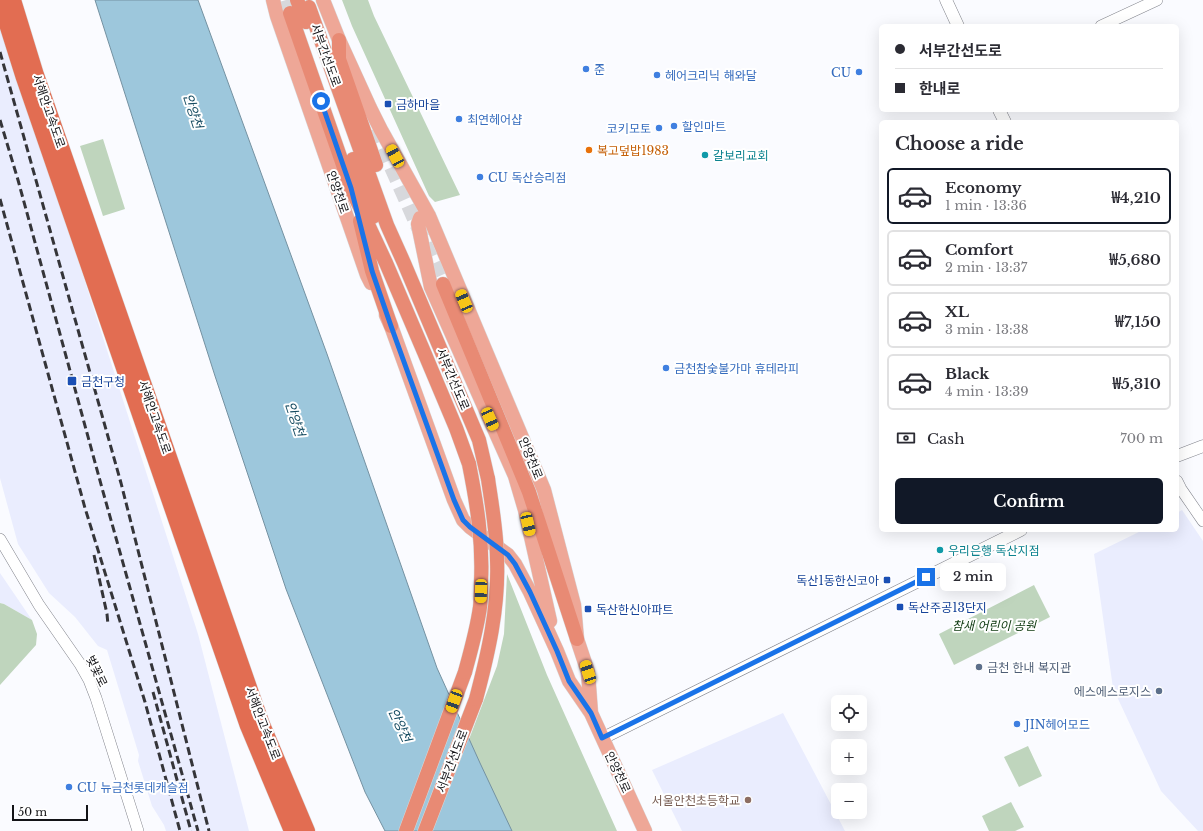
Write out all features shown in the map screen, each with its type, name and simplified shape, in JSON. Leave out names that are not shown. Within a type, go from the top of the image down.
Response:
[{"type":"highway","name":"서해안고속도로","points":[[13,0],[36,75],[292,831]]},
{"type":"highway","name":"서해안고속도로","points":[[0,2],[27,86],[173,512],[255,724],[307,831]]},
{"type":"highway","points":[[303,3],[372,213],[386,264]]},
{"type":"highway","name":"서부간선도로","points":[[303,3],[387,225],[479,440],[488,478],[496,534],[498,562],[492,633],[487,659],[476,699],[425,831]]},
{"type":"highway","name":"서부간선도로","points":[[290,13],[351,188],[386,264],[456,428],[469,464],[476,496],[482,563],[480,605],[475,636],[465,672],[406,831]]},
{"type":"highway","points":[[339,40],[339,59],[394,218],[404,263]]},
{"type":"highway","points":[[351,188],[372,271],[391,326]]},
{"type":"highway","points":[[443,284],[529,492],[578,639]]},
{"type":"main road","name":"안양천로","points":[[273,0],[279,23],[367,275],[391,326],[454,500],[463,520],[470,527],[508,555],[515,564],[530,592],[569,681],[591,713],[645,831]]},
{"type":"main road","name":"안양천로","points":[[323,0],[339,40],[381,130],[429,216],[544,490],[574,605],[578,639],[588,672],[591,713]]},
{"type":"main road","points":[[946,0],[957,24]]},
{"type":"main road","points":[[429,216],[420,218],[418,224],[431,287],[515,476],[525,510],[557,651]]},
{"type":"main road","points":[[1179,455],[1203,446]]},
{"type":"main road","points":[[602,738],[1017,532]]},
{"type":"street","points":[[1105,24],[1157,0]]},
{"type":"street","points":[[1179,486],[1203,521]]},
{"type":"street","name":"벚꽃로","points":[[0,539],[39,605],[68,646],[89,680],[138,831]]},
{"type":"shaded area","points":[[0,3],[31,113],[198,634],[249,831],[166,831],[152,806],[138,761],[139,755],[107,650],[98,646],[75,617],[49,593],[18,544],[0,478]]},
{"type":"shaded area","points":[[1182,510],[1203,541],[1203,831],[1198,831],[1161,791],[1113,688],[1094,554],[1139,532],[1179,532],[1179,512]]},
{"type":"shaded area","points":[[0,573],[32,620],[0,603]]},
{"type":"shaded area","name":"서울안천초등학교","points":[[783,713],[831,804],[831,819],[839,819],[845,831],[682,831],[652,770]]},
{"type":"green space","points":[[342,0],[368,0],[374,16],[460,195],[435,202],[429,196],[352,26]]},
{"type":"green space","points":[[103,139],[125,209],[103,216],[80,146]]},
{"type":"green space","points":[[507,574],[547,675],[617,831],[434,831],[497,666],[504,634]]},
{"type":"green space","name":"참새 어린이 공원","points":[[1034,585],[1050,617],[954,665],[939,634]]},
{"type":"green space","points":[[0,603],[32,620],[37,634],[36,645],[0,685]]},
{"type":"green space","points":[[1028,746],[1042,776],[1019,787],[1004,757]]},
{"type":"green space","points":[[1011,802],[1024,827],[1015,831],[989,831],[982,816]]},
{"type":"water","name":"안양천","points":[[95,0],[198,0],[327,354],[437,668],[512,831],[385,831],[365,792],[286,589],[215,376]]},
{"type":"tunnel","points":[[286,0],[290,13]]},
{"type":"tunnel","points":[[374,129],[443,284]]},
{"type":"railway","points":[[0,52],[121,483],[209,831]]},
{"type":"railway","points":[[0,120],[18,180],[198,831]]},
{"type":"railway","points":[[0,199],[85,508],[145,702],[180,831]]},
{"type":"railway","points":[[94,555],[108,625]]},
{"type":"railway","points":[[153,692],[191,831]]},
{"type":"place","name":"준","points":[[586,69]]},
{"type":"place","name":"CU","points":[[859,72]]},
{"type":"place","name":"헤어크리닉 해와달","points":[[657,75]]},
{"type":"place","name":"금하마을","points":[[388,104]]},
{"type":"place","name":"최연헤어샵","points":[[459,119]]},
{"type":"place","name":"할인마트","points":[[674,126]]},
{"type":"place","name":"코키모토","points":[[659,128]]},
{"type":"place","name":"복고덮밥1983","points":[[589,150]]},
{"type":"place","name":"갈보리교회","points":[[705,155]]},
{"type":"place","name":"CU 독산승리점","points":[[480,177]]},
{"type":"place","name":"금천참숯불가마 휴테라피","points":[[666,368]]},
{"type":"place","name":"금천구청","points":[[72,381]]},
{"type":"place","name":"우리은행 독산지점","points":[[940,550]]},
{"type":"place","name":"독산1동한신코아","points":[[887,580]]},
{"type":"place","name":"독산주공13단지","points":[[900,607]]},
{"type":"place","name":"독산한신아파트","points":[[588,609]]},
{"type":"place","name":"금천 한내 복지관","points":[[979,667]]},
{"type":"place","name":"에스에스로지스","points":[[1159,691]]},
{"type":"place","name":"JIN헤어모드","points":[[1017,724]]},
{"type":"place","name":"CU 뉴금천롯데캐슬점","points":[[69,787]]},
{"type":"place","name":"서울안천초등학교","points":[[748,800]]},
{"type":"route","points":[[321,101],[351,188],[372,271],[454,500],[463,520],[470,527],[508,555],[515,564],[530,592],[569,681],[591,713],[602,738],[926,577]]}]
